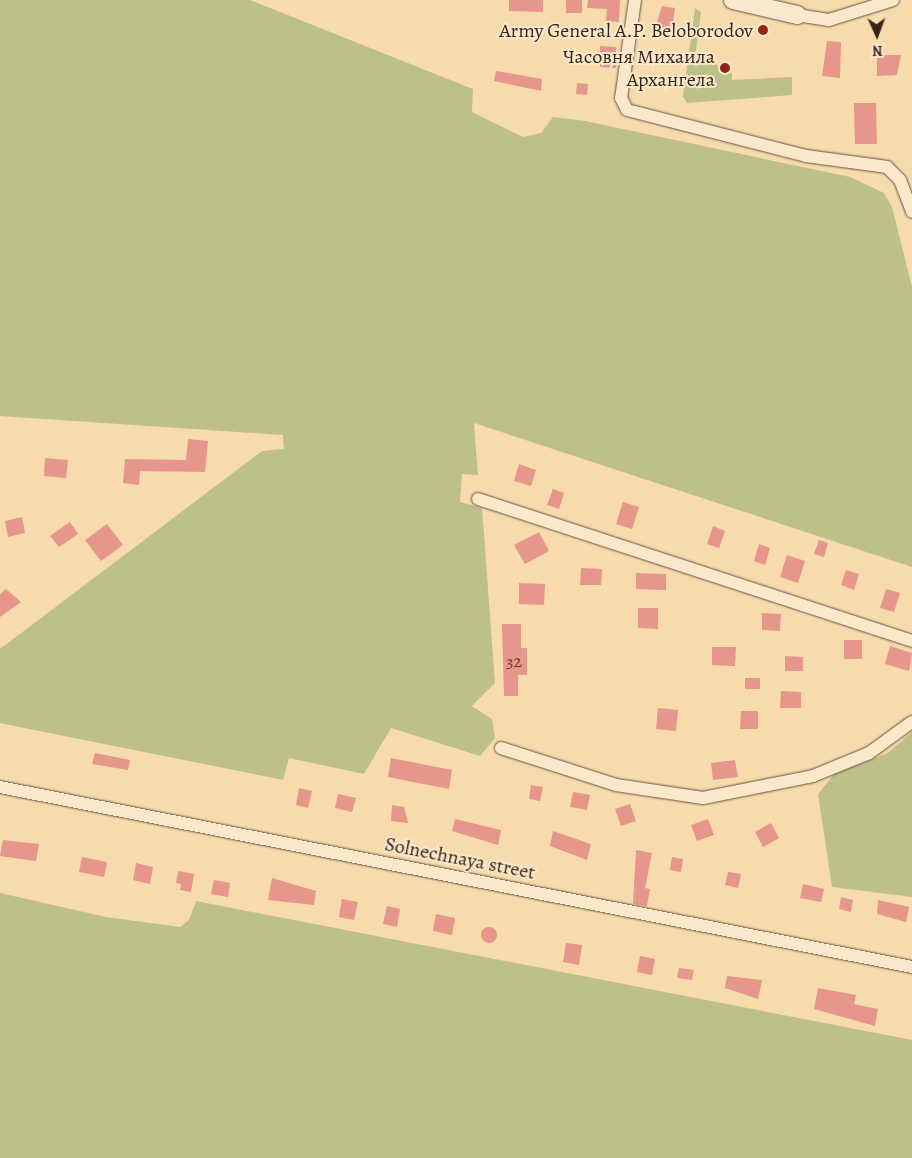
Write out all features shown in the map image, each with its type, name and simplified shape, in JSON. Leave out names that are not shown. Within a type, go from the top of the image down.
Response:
[{"type":"street","points":[[635,0],[621,98],[627,110],[806,156],[887,168],[900,180],[912,212]]},
{"type":"street","points":[[733,0],[797,15],[829,20],[893,0]]},
{"type":"street","points":[[478,499],[912,640]]},
{"type":"street","points":[[501,748],[616,785],[704,798],[813,776],[869,753],[912,722]]},
{"type":"street","name":"Solnechnaya street","points":[[0,788],[912,966]]},
{"type":"green space","points":[[0,0],[250,0],[473,89],[472,112],[523,137],[541,133],[553,117],[585,121],[850,177],[884,193],[892,207],[912,287],[912,567],[474,423],[478,475],[462,474],[460,502],[482,508],[495,683],[472,706],[492,719],[495,738],[480,756],[391,728],[364,774],[289,758],[283,780],[0,723],[0,649],[262,451],[284,449],[283,435],[0,416]]},
{"type":"green space","points":[[695,8],[701,12],[694,66],[712,62],[732,74],[732,80],[792,77],[792,95],[687,103],[683,97]]},
{"type":"green space","points":[[912,732],[912,897],[832,887],[818,794],[834,774],[888,753]]},
{"type":"green space","points":[[0,893],[106,917],[180,927],[189,920],[196,901],[912,1040],[912,1158],[0,1158]]},
{"type":"building","points":[[509,0],[543,0],[543,12],[509,11]]},
{"type":"building","points":[[566,0],[582,0],[582,13],[566,13]]},
{"type":"building","points":[[588,0],[620,0],[619,22],[606,21],[607,9],[587,8]]},
{"type":"building","points":[[662,6],[675,8],[672,30],[655,28]]},
{"type":"building","points":[[827,41],[841,42],[840,78],[822,76]]},
{"type":"building","points":[[600,46],[616,47],[616,68],[600,67]]},
{"type":"building","points":[[877,55],[901,55],[897,75],[877,76]]},
{"type":"building","points":[[496,71],[542,79],[541,91],[494,81]]},
{"type":"building","points":[[577,83],[588,84],[587,95],[576,94]]},
{"type":"building","points":[[854,103],[876,103],[877,144],[855,144]]},
{"type":"building","points":[[188,439],[208,441],[205,472],[140,471],[139,485],[123,483],[125,459],[186,460]]},
{"type":"building","points":[[45,458],[68,460],[66,478],[44,476]]},
{"type":"building","points":[[519,464],[536,470],[531,486],[514,481]]},
{"type":"building","points":[[553,489],[564,493],[559,509],[547,505]]},
{"type":"building","points":[[623,502],[639,507],[632,529],[616,524]]},
{"type":"building","points":[[22,517],[25,533],[8,537],[5,521]]},
{"type":"building","points":[[70,522],[78,534],[59,547],[50,536]]},
{"type":"building","points":[[107,524],[123,545],[101,561],[85,540]]},
{"type":"building","points":[[713,526],[725,531],[719,548],[707,544]]},
{"type":"building","points":[[539,532],[549,551],[525,564],[514,545]]},
{"type":"building","points":[[819,540],[828,543],[824,557],[814,554]]},
{"type":"building","points":[[759,544],[770,548],[765,565],[754,561]]},
{"type":"building","points":[[787,555],[805,561],[798,583],[780,577]]},
{"type":"building","points":[[581,568],[602,569],[601,585],[580,585]]},
{"type":"building","points":[[846,570],[859,574],[854,590],[841,585]]},
{"type":"building","points":[[636,573],[666,574],[666,590],[636,589]]},
{"type":"building","points":[[519,583],[545,584],[544,605],[519,604]]},
{"type":"building","points":[[6,589],[21,602],[0,617],[0,594]]},
{"type":"building","points":[[886,589],[900,593],[894,612],[880,608]]},
{"type":"building","points":[[638,608],[658,608],[658,629],[638,628]]},
{"type":"building","points":[[762,613],[781,614],[780,631],[762,630]]},
{"type":"building","points":[[502,624],[521,624],[521,648],[527,648],[527,675],[518,675],[518,696],[504,696]]},
{"type":"building","points":[[844,640],[862,640],[862,659],[844,659]]},
{"type":"building","points":[[890,646],[912,653],[909,671],[885,664]]},
{"type":"building","points":[[712,647],[736,647],[735,666],[712,665]]},
{"type":"building","points":[[785,656],[803,657],[803,671],[785,671]]},
{"type":"building","points":[[745,678],[760,678],[760,689],[745,689]]},
{"type":"building","points":[[781,691],[801,692],[801,708],[780,708]]},
{"type":"building","points":[[658,708],[678,710],[676,731],[656,729]]},
{"type":"building","points":[[741,711],[758,711],[758,729],[740,729]]},
{"type":"building","points":[[95,753],[130,760],[128,770],[92,764]]},
{"type":"building","points":[[391,758],[452,770],[449,789],[388,777]]},
{"type":"building","points":[[735,760],[738,777],[713,780],[711,763]]},
{"type":"building","points":[[531,785],[543,787],[540,801],[529,799]]},
{"type":"building","points":[[299,788],[312,791],[308,808],[296,805]]},
{"type":"building","points":[[573,792],[590,795],[587,810],[570,807]]},
{"type":"building","points":[[338,794],[356,798],[352,812],[335,808]]},
{"type":"building","points":[[630,804],[636,821],[621,826],[615,809]]},
{"type":"building","points":[[392,805],[404,807],[408,823],[391,821]]},
{"type":"building","points":[[455,819],[501,830],[498,845],[452,831]]},
{"type":"building","points":[[708,819],[714,835],[697,841],[691,825]]},
{"type":"building","points":[[771,823],[779,838],[763,847],[755,832]]},
{"type":"building","points":[[553,831],[591,844],[587,860],[550,846]]},
{"type":"building","points":[[3,840],[39,844],[36,861],[0,856]]},
{"type":"building","points":[[636,850],[652,853],[645,888],[650,889],[647,906],[633,904]]},
{"type":"building","points":[[82,857],[107,862],[104,877],[79,872]]},
{"type":"building","points":[[672,857],[683,859],[681,872],[670,870]]},
{"type":"building","points":[[136,863],[153,867],[150,884],[133,880]]},
{"type":"building","points":[[178,871],[194,874],[191,892],[180,890],[181,884],[176,883]]},
{"type":"building","points":[[728,872],[741,874],[738,888],[725,885]]},
{"type":"building","points":[[272,878],[316,891],[314,905],[268,900]]},
{"type":"building","points":[[214,880],[230,883],[228,897],[211,894]]},
{"type":"building","points":[[803,884],[824,889],[821,902],[800,898]]},
{"type":"building","points":[[841,897],[853,900],[851,912],[839,909]]},
{"type":"building","points":[[342,899],[358,902],[354,920],[339,917]]},
{"type":"building","points":[[878,900],[909,907],[906,922],[877,914]]},
{"type":"building","points":[[387,906],[400,909],[397,927],[383,924]]},
{"type":"building","points":[[436,914],[455,918],[452,935],[433,931]]},
{"type":"building","points":[[486,927],[492,927],[497,932],[495,941],[486,943],[481,938],[481,932]]},
{"type":"building","points":[[566,943],[582,945],[579,965],[563,962]]},
{"type":"building","points":[[640,956],[655,959],[652,975],[637,972]]},
{"type":"building","points":[[679,968],[694,970],[692,980],[677,978]]},
{"type":"building","points":[[727,976],[762,980],[758,999],[725,988]]},
{"type":"building","points":[[818,988],[856,995],[854,1004],[878,1009],[875,1026],[814,1009]]},
{"type":"place","name":"Army General A.P. Beloborodov","points":[[763,30]]},
{"type":"place","name":"Часовня Михаила Архангела","points":[[725,68]]}]
